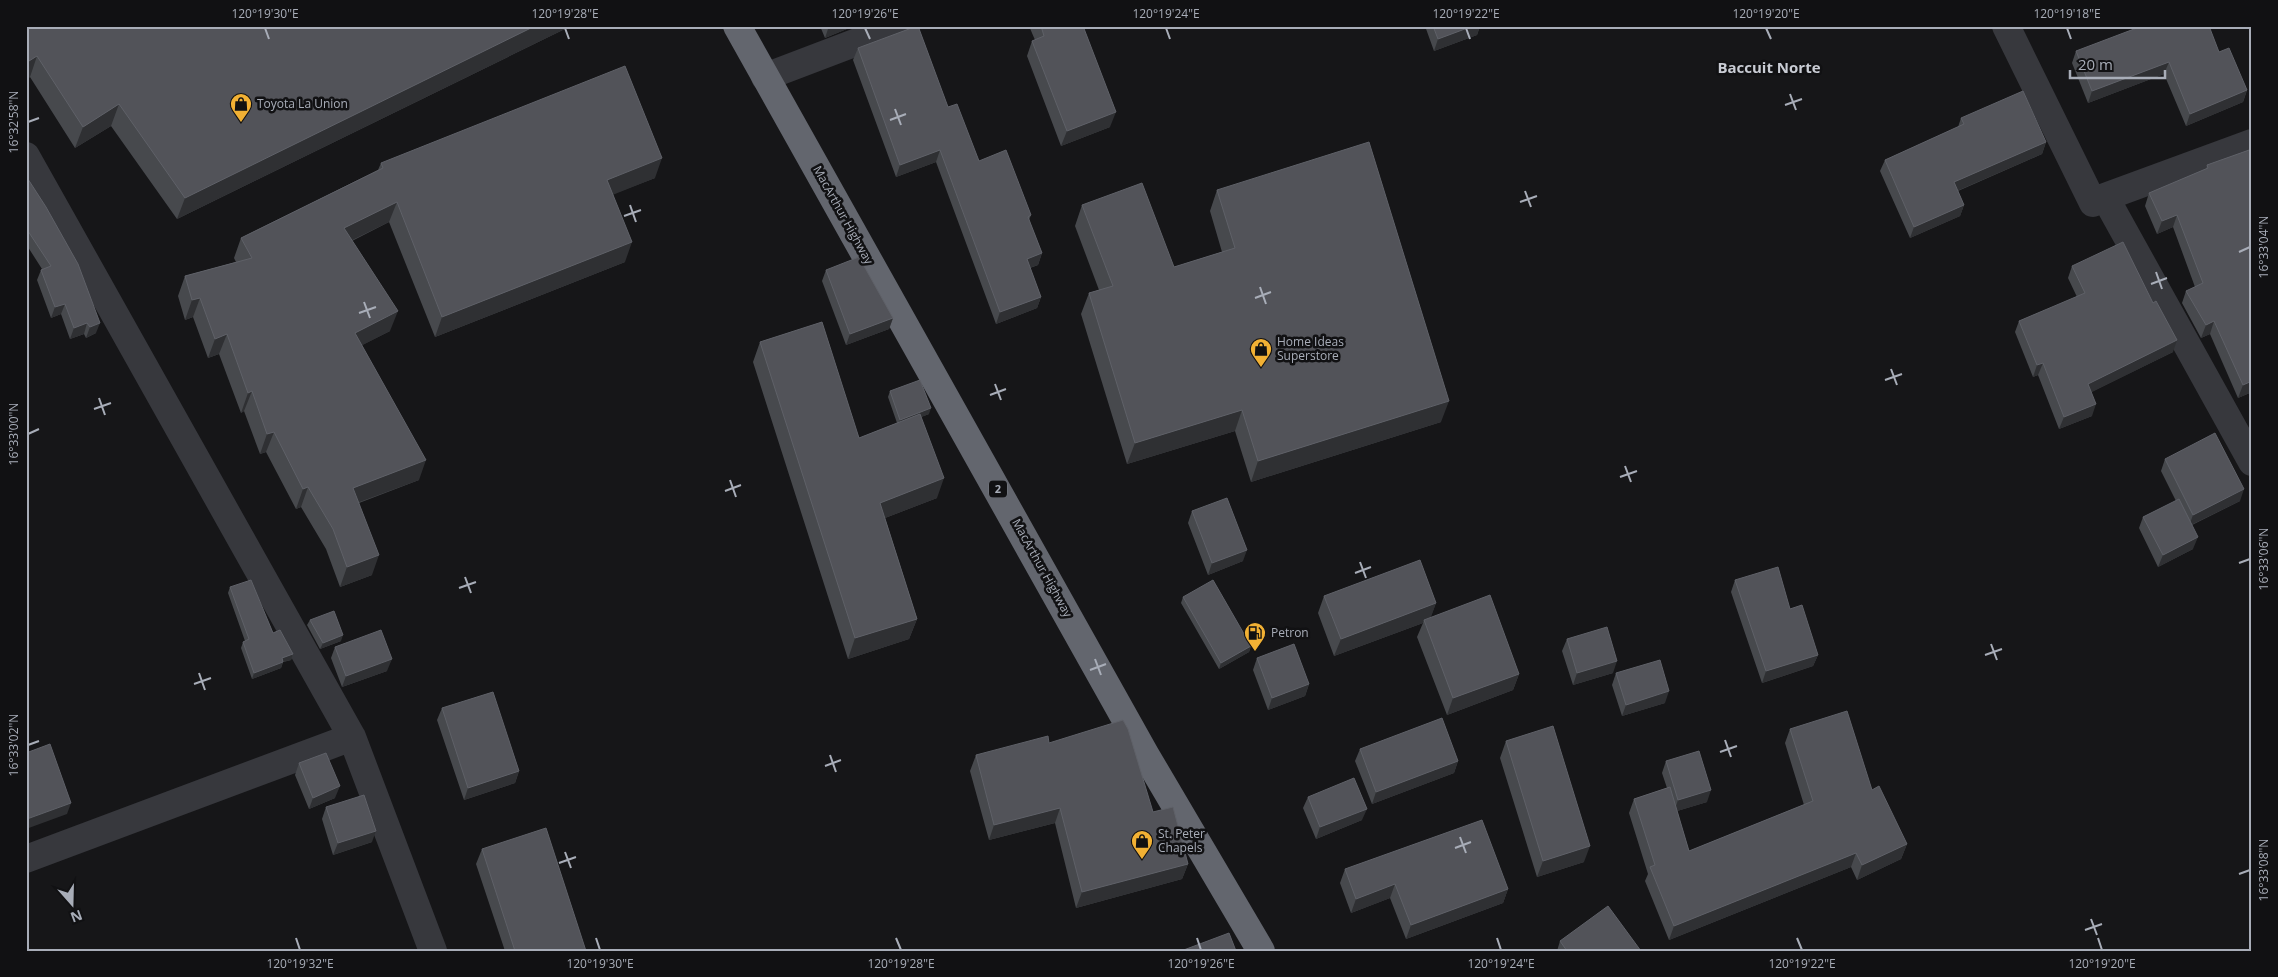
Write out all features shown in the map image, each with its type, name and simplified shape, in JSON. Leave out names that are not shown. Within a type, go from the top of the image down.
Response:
[{"type":"highway","name":"MacArthur Highway","points":[[737,26],[1090,651],[1146,754],[1262,951]]},
{"type":"street","points":[[765,77],[899,26]]},
{"type":"street","points":[[2006,26],[2092,203],[2252,144]]},
{"type":"street","points":[[26,156],[352,737],[433,951]]},
{"type":"street","points":[[2105,197],[2252,462]]},
{"type":"street","points":[[26,859],[352,737]]},
{"type":"building","name":"Toyota La Union","points":[[26,26],[535,26],[185,198],[119,104],[83,127],[37,56],[29,61],[26,56]]},
{"type":"building","points":[[912,26],[918,26],[948,107],[957,104],[979,161],[1006,150],[1031,215],[1028,217],[1042,253],[1027,259],[1041,297],[1000,312],[940,150],[900,165],[858,48],[909,29]]},
{"type":"building","points":[[1041,26],[1083,26],[1116,112],[1067,131],[1032,41],[1044,36]]},
{"type":"building","points":[[1433,26],[1473,26],[1438,39]]},
{"type":"building","points":[[2142,26],[2147,26],[2148,28],[2153,26],[2209,26],[2219,52],[2229,48],[2247,90],[2190,114],[2169,62],[2092,91],[2076,51]]},
{"type":"building","points":[[625,66],[662,158],[607,180],[632,242],[442,317],[397,202],[344,228],[398,311],[355,333],[426,460],[353,488],[379,555],[347,567],[333,529],[308,487],[303,489],[274,432],[267,434],[252,391],[248,393],[227,334],[215,339],[200,298],[192,300],[185,276],[252,258],[241,238],[383,168],[381,163]]},
{"type":"building","points":[[2023,91],[2046,142],[1954,182],[1964,205],[1914,227],[1885,160],[1964,124],[1961,118]]},
{"type":"building","name":"Home Ideas Superstore","points":[[1369,142],[1449,401],[1258,461],[1242,410],[1135,443],[1089,293],[1113,286],[1082,205],[1142,183],[1174,267],[1235,248],[1217,190]]},
{"type":"building","points":[[2252,149],[2252,381],[2243,385],[2214,321],[2206,325],[2186,291],[2203,283],[2177,215],[2162,221],[2149,193],[2208,168],[2207,165]]},
{"type":"building","points":[[26,176],[78,264],[100,323],[90,327],[87,323],[74,328],[65,304],[55,307],[41,270],[51,266],[26,228]]},
{"type":"building","points":[[2123,242],[2153,303],[2156,301],[2177,340],[2088,384],[2096,404],[2064,417],[2043,363],[2037,365],[2019,321],[2085,293],[2072,266]]},
{"type":"building","points":[[859,257],[893,318],[850,334],[826,270]]},
{"type":"building","points":[[822,322],[859,438],[920,414],[944,478],[880,503],[917,619],[855,638],[760,342]]},
{"type":"building","points":[[920,380],[931,408],[900,420],[890,391]]},
{"type":"building","points":[[2215,433],[2244,489],[2193,515],[2165,459]]},
{"type":"building","points":[[1227,498],[1247,550],[1212,563],[1192,511]]},
{"type":"building","points":[[2179,499],[2198,537],[2163,555],[2143,517]]},
{"type":"building","points":[[1420,560],[1436,603],[1341,639],[1324,596]]},
{"type":"building","points":[[1778,567],[1790,609],[1802,605],[1818,655],[1766,671],[1735,580]]},
{"type":"building","points":[[251,580],[273,633],[280,630],[293,654],[282,658],[283,662],[254,673],[243,642],[249,639],[230,587]]},
{"type":"building","points":[[1213,580],[1251,646],[1221,663],[1183,597]]},
{"type":"building","points":[[1490,595],[1519,674],[1453,698],[1424,620]]},
{"type":"building","points":[[334,611],[343,635],[323,643],[310,620]]},
{"type":"building","points":[[1607,627],[1617,661],[1577,673],[1567,639]]},
{"type":"building","points":[[381,630],[392,659],[346,676],[335,647]]},
{"type":"building","points":[[1294,644],[1309,684],[1272,698],[1257,658]]},
{"type":"building","points":[[1660,660],[1669,691],[1626,705],[1616,673]]},
{"type":"building","points":[[493,692],[519,771],[468,788],[442,708]]},
{"type":"building","points":[[1847,711],[1872,790],[1879,786],[1907,844],[1862,865],[1856,853],[1674,926],[1650,867],[1655,865],[1634,799],[1670,787],[1689,851],[1813,801],[1790,729]]},
{"type":"building","points":[[1442,718],[1458,761],[1376,792],[1360,749]]},
{"type":"building","points":[[1123,720],[1128,729],[1153,812],[1173,807],[1188,864],[1082,892],[1060,808],[994,825],[976,755],[1048,736],[1049,743]]},
{"type":"building","points":[[1553,726],[1590,846],[1543,861],[1506,741]]},
{"type":"building","points":[[50,744],[71,803],[27,819],[26,753]]},
{"type":"building","points":[[1699,751],[1711,790],[1678,800],[1666,761]]},
{"type":"building","points":[[326,753],[340,786],[313,798],[299,763]]},
{"type":"building","points":[[1354,778],[1367,809],[1320,827],[1308,797]]},
{"type":"building","points":[[364,795],[376,831],[338,843],[326,807]]},
{"type":"building","points":[[1482,820],[1508,889],[1411,925],[1395,884],[1356,899],[1345,869]]},
{"type":"building","points":[[546,828],[586,951],[515,951],[482,849]]},
{"type":"building","points":[[1608,906],[1641,951],[1567,951],[1560,941]]},
{"type":"building","points":[[1229,933],[1236,951],[1181,951]]},
{"type":"place","name":"Toyota La Union","points":[[241,123]]},
{"type":"place","name":"Home Ideas Superstore","points":[[1261,368]]},
{"type":"place","name":"Petron","points":[[1255,652]]},
{"type":"place","name":"St. Peter Chapels","points":[[1142,860]]},
{"type":"district","name":"Baccuit Norte","points":[[1769,68]]}]
